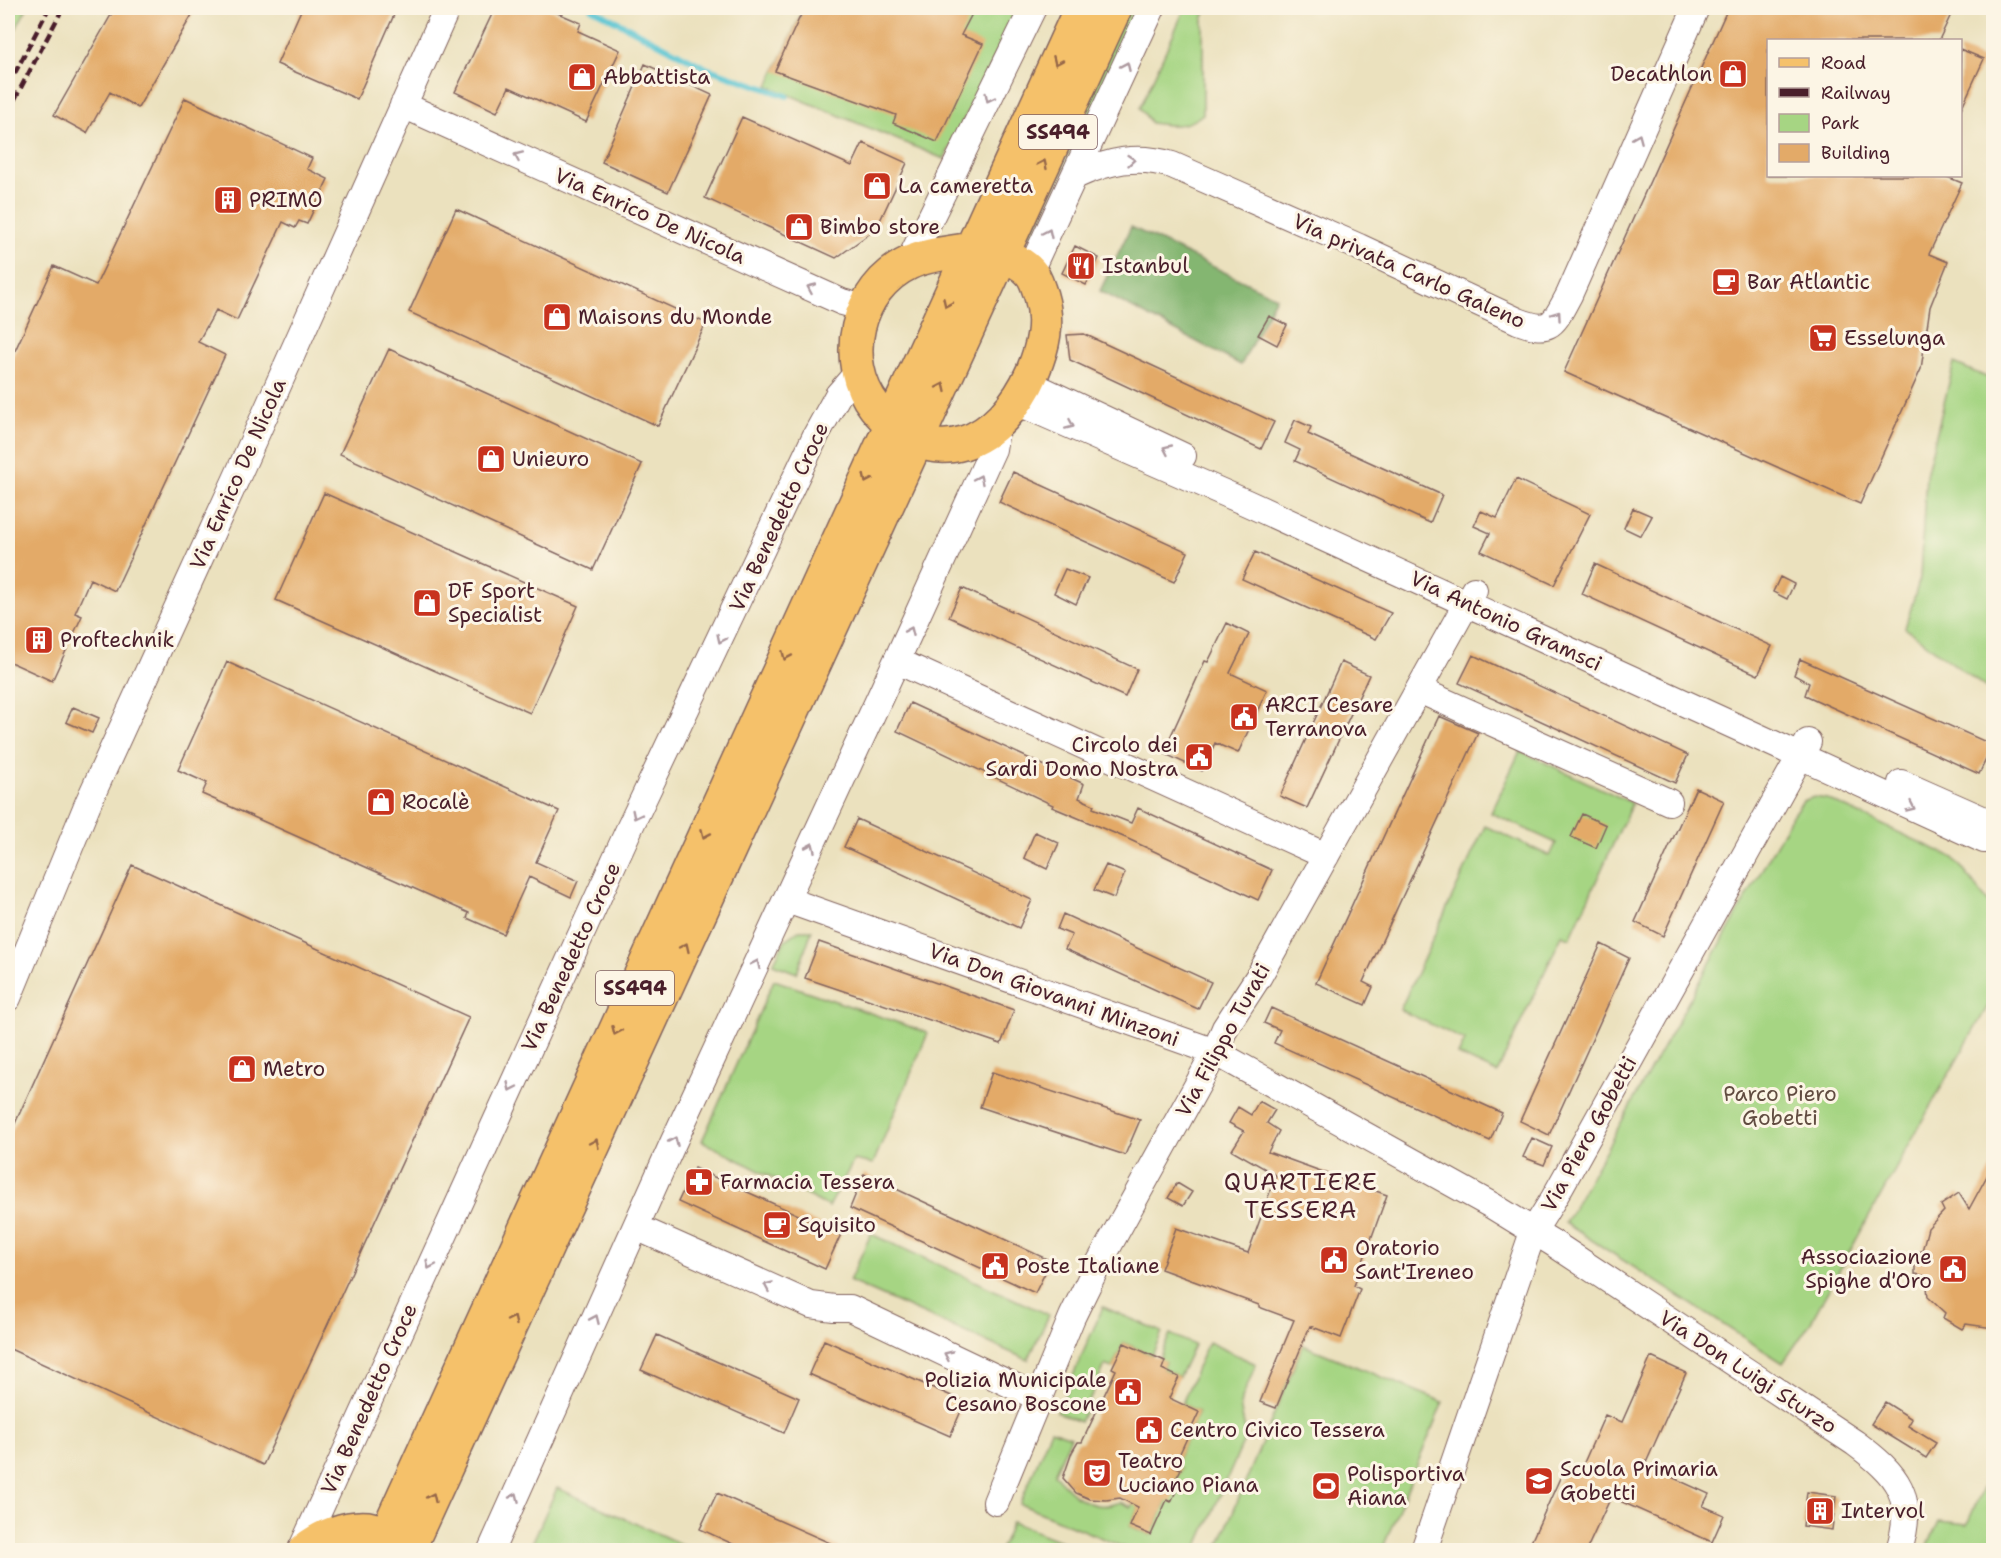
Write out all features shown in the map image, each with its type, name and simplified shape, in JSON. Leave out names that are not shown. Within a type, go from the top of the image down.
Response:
[{"type":"main road","name":"SS494","points":[[986,253],[1081,8]]},
{"type":"main road","name":"SS494","points":[[400,1546],[986,253],[1115,8]]},
{"type":"main road","points":[[986,253],[1030,271],[1043,303],[1044,342],[1014,403],[978,439],[953,446],[904,433],[868,398],[858,372],[855,352],[857,335],[865,308],[880,286],[893,273],[908,264],[922,258],[986,253]]},
{"type":"main road","name":"Via Benedetto Croce","points":[[303,1551],[324,1538],[354,1528],[370,1528],[400,1546]]},
{"type":"street","name":"Via Enrico De Nicola","points":[[8,966],[70,843],[447,8]]},
{"type":"street","points":[[908,264],[1033,8]]},
{"type":"street","points":[[1030,271],[1152,8]]},
{"type":"street","name":"Via privata Carlo Galeno","points":[[1070,185],[1098,166],[1127,160],[1152,159],[1172,165],[1359,247],[1518,321],[1538,328],[1547,327],[1569,295],[1696,8]]},
{"type":"street","name":"Via Enrico De Nicola","points":[[403,105],[842,302],[865,308]]},
{"type":"street","name":"Via Benedetto Croce","points":[[303,1551],[630,827],[816,435],[838,395],[858,372]]},
{"type":"street","points":[[491,1551],[636,1227],[1014,403]]},
{"type":"street","name":"Via Antonio Gramsci","points":[[1014,403],[1470,597],[1804,749],[1979,838],[1988,840],[1994,838]]},
{"type":"street","name":"Via Filippo Turati","points":[[996,1502],[1072,1317],[1085,1271],[1215,1052],[1225,1028],[1259,976],[1470,597]]},
{"type":"street","points":[[897,661],[1326,856]]},
{"type":"street","points":[[1419,690],[1669,802]]},
{"type":"street","name":"Via Antonio Gramsci","points":[[1804,749],[1980,818],[1994,826]]},
{"type":"street","name":"Via Piero Gobetti","points":[[1424,1551],[1533,1232],[1804,749]]},
{"type":"street","name":"Via Enrico De Nicola","points":[[8,998],[70,843]]},
{"type":"street","name":"Via Don Giovanni Minzoni","points":[[787,900],[1215,1052],[1491,1205],[1533,1232]]},
{"type":"street","points":[[636,1227],[811,1305],[850,1308],[1039,1398]]},
{"type":"street","name":"Via Don Luigi Sturzo","points":[[1533,1232],[1846,1436],[1880,1461],[1902,1492],[1905,1506],[1906,1520],[1899,1551]]},
{"type":"green space","points":[[8,8],[27,8],[8,44]]},
{"type":"green space","points":[[804,8],[1020,8],[944,159],[768,86]]},
{"type":"green space","points":[[1122,8],[1143,8],[1033,237],[1025,234]]},
{"type":"green space","points":[[1185,8],[1207,8],[1203,17],[1203,114],[1185,124],[1151,123],[1140,108]]},
{"type":"green space","points":[[1131,227],[1276,297],[1241,365],[1100,291]]},
{"type":"green space","points":[[1954,363],[1993,380],[1993,693],[1905,628],[1920,578],[1926,475]]},
{"type":"green space","points":[[1520,751],[1632,803],[1570,938],[1562,935],[1497,1073],[1458,1055],[1465,1040],[1400,1010],[1485,826],[1550,856],[1556,843],[1491,813]]},
{"type":"green space","name":"Parco Piero Gobetti","points":[[1814,797],[1827,799],[1954,858],[1993,908],[1993,997],[1809,1325],[1783,1363],[1565,1223],[1793,814],[1803,801]]},
{"type":"green space","points":[[799,930],[812,930],[797,973],[773,964],[785,940]]},
{"type":"green space","points":[[774,980],[928,1033],[873,1164],[854,1160],[829,1207],[702,1141]]},
{"type":"green space","points":[[871,1234],[1049,1315],[1028,1360],[849,1281]]},
{"type":"green space","points":[[1103,1307],[1162,1332],[1152,1355],[1124,1343],[1112,1368],[1105,1365],[1080,1422],[1057,1412]]},
{"type":"green space","points":[[1170,1334],[1194,1345],[1179,1377],[1162,1369],[1165,1362],[1159,1359]]},
{"type":"green space","points":[[1208,1342],[1256,1364],[1240,1404],[1246,1436],[1196,1550],[1130,1550],[1020,1504],[1051,1430],[1071,1437],[1054,1474],[1075,1495],[1091,1504],[1100,1506],[1120,1502],[1131,1507],[1133,1504],[1139,1506],[1130,1526],[1151,1535],[1167,1500],[1179,1483],[1175,1481],[1181,1469],[1174,1466],[1199,1412],[1182,1404]]},
{"type":"green space","name":"Polisportiva Aiana","points":[[1303,1345],[1443,1402],[1384,1545],[1395,1550],[1217,1550]]},
{"type":"green space","points":[[1991,1470],[1994,1471],[1993,1550],[1926,1550],[1939,1521],[1967,1524]]},
{"type":"green space","points":[[557,1488],[694,1550],[529,1550]]},
{"type":"green space","points":[[1012,1522],[1083,1550],[1000,1550]]},
{"type":"building","points":[[115,8],[196,8],[138,108],[110,92],[87,133],[54,115]]},
{"type":"building","points":[[302,8],[397,8],[357,99],[277,64]]},
{"type":"building","points":[[495,8],[546,8],[581,23],[578,31],[620,50],[586,122],[509,87],[497,112],[455,92]]},
{"type":"building","points":[[804,8],[911,8],[936,17],[941,8],[975,8],[961,35],[983,44],[937,142],[893,123],[896,115],[775,71]]},
{"type":"building","points":[[1728,8],[1954,8],[1939,39],[1767,39],[1767,177],[1947,177],[1962,183],[1929,254],[1948,262],[1930,307],[1921,369],[1860,504],[1564,372]]},
{"type":"building","points":[[1962,50],[1984,59],[1962,107]]},
{"type":"building","points":[[645,64],[712,95],[668,192],[602,162]]},
{"type":"building","points":[[185,98],[312,158],[307,169],[328,179],[307,224],[299,221],[295,228],[283,222],[237,320],[216,310],[198,342],[225,355],[115,591],[90,579],[75,613],[82,616],[52,681],[8,661],[8,366],[54,266],[96,285]]},
{"type":"building","points":[[742,117],[852,166],[863,143],[907,163],[876,229],[836,258],[705,198]]},
{"type":"building","name":"Maisons du Monde","points":[[456,209],[706,323],[658,426],[409,312]]},
{"type":"building","points":[[1075,246],[1099,258],[1086,285],[1062,273]]},
{"type":"building","points":[[1269,316],[1287,325],[1277,345],[1258,335]]},
{"type":"building","points":[[1084,334],[1274,422],[1261,449],[1070,360],[1067,335]]},
{"type":"building","name":"Unieuro","points":[[389,349],[642,464],[593,570],[340,454]]},
{"type":"building","points":[[1295,420],[1311,427],[1308,434],[1442,495],[1430,523],[1295,461],[1300,450],[1285,443]]},
{"type":"building","points":[[1013,472],[1188,552],[1174,582],[999,502]]},
{"type":"building","points":[[1516,479],[1590,514],[1554,585],[1481,551],[1490,533],[1474,526],[1481,511],[1497,518]]},
{"type":"building","name":"DF Sport Specialist","points":[[324,493],[578,606],[530,713],[276,600]]},
{"type":"building","points":[[1633,508],[1652,516],[1641,536],[1624,528]]},
{"type":"building","points":[[1255,552],[1391,613],[1376,639],[1242,579]]},
{"type":"building","points":[[1595,564],[1772,646],[1758,675],[1582,594]]},
{"type":"building","points":[[1065,569],[1088,578],[1076,604],[1054,593]]},
{"type":"building","points":[[1780,577],[1794,584],[1787,599],[1773,592]]},
{"type":"building","points":[[962,588],[1137,669],[1125,697],[949,617]]},
{"type":"building","points":[[1227,623],[1249,634],[1230,673],[1267,690],[1238,753],[1215,743],[1202,771],[1163,753],[1205,661],[1208,662]]},
{"type":"building","points":[[1473,655],[1688,755],[1675,783],[1459,683]]},
{"type":"building","points":[[1800,659],[1993,745],[1979,774],[1805,695],[1809,683],[1794,675]]},
{"type":"building","name":"Rocalè","points":[[227,662],[559,811],[536,862],[578,881],[571,897],[529,877],[503,934],[467,918],[469,913],[202,794],[207,783],[178,770]]},
{"type":"building","points":[[1341,662],[1369,675],[1307,808],[1280,796]]},
{"type":"building","points":[[910,703],[1084,784],[1079,798],[1094,805],[1093,808],[1131,823],[1138,808],[1272,870],[1258,900],[1126,838],[1052,807],[1053,805],[897,731]]},
{"type":"building","points":[[73,707],[99,718],[92,733],[66,722]]},
{"type":"building","points":[[1439,716],[1478,733],[1363,982],[1373,987],[1365,1005],[1316,983]]},
{"type":"building","points":[[1696,788],[1724,801],[1663,936],[1635,922]]},
{"type":"building","points":[[1582,814],[1606,825],[1596,848],[1571,837]]},
{"type":"building","points":[[857,819],[1032,900],[1019,928],[844,847]]},
{"type":"building","points":[[1035,832],[1059,843],[1047,869],[1024,858]]},
{"type":"building","points":[[132,865],[469,1017],[263,1465],[8,1348],[8,1139]]},
{"type":"building","points":[[1106,865],[1125,873],[1114,898],[1094,890]]},
{"type":"building","points":[[1063,914],[1211,982],[1198,1009],[1065,949],[1072,935],[1057,929]]},
{"type":"building","points":[[819,942],[1014,1010],[1001,1044],[805,978]]},
{"type":"building","points":[[1601,944],[1629,958],[1549,1135],[1520,1121]]},
{"type":"building","points":[[1271,1008],[1502,1113],[1490,1141],[1274,1043],[1280,1030],[1264,1023]]},
{"type":"building","points":[[992,1072],[1140,1120],[1125,1155],[980,1107]]},
{"type":"building","points":[[1259,1101],[1275,1110],[1267,1123],[1279,1131],[1268,1152],[1387,1195],[1354,1286],[1360,1289],[1341,1338],[1310,1326],[1276,1408],[1260,1402],[1294,1320],[1161,1269],[1176,1228],[1248,1253],[1276,1175],[1232,1150],[1244,1131],[1229,1123],[1238,1107],[1251,1115]]},
{"type":"building","points":[[1532,1138],[1552,1147],[1544,1165],[1523,1157]]},
{"type":"building","points":[[1994,1163],[1993,1328],[1966,1324],[1962,1329],[1943,1318],[1945,1313],[1928,1297],[1926,1276],[1915,1274],[1915,1253],[1922,1251],[1928,1228],[1944,1211],[1941,1205],[1959,1193],[1969,1209]]},
{"type":"building","points":[[694,1168],[841,1234],[825,1269],[678,1202]]},
{"type":"building","points":[[864,1174],[1051,1261],[1035,1293],[850,1208]]},
{"type":"building","points":[[1177,1183],[1192,1192],[1183,1206],[1168,1198]]},
{"type":"building","points":[[657,1335],[799,1398],[784,1433],[641,1370]]},
{"type":"building","points":[[824,1340],[965,1402],[950,1436],[809,1374]]},
{"type":"building","points":[[1124,1343],[1165,1361],[1162,1369],[1179,1377],[1169,1398],[1199,1412],[1174,1466],[1181,1469],[1175,1481],[1180,1483],[1171,1502],[1167,1500],[1151,1535],[1130,1526],[1138,1507],[1120,1498],[1090,1499],[1076,1493],[1063,1478],[1072,1452],[1078,1442],[1082,1442],[1116,1370],[1112,1368]]},
{"type":"building","points":[[1651,1357],[1686,1373],[1645,1465],[1709,1494],[1703,1506],[1724,1515],[1712,1542],[1611,1497],[1586,1551],[1527,1551],[1565,1467],[1579,1474],[1605,1415],[1622,1422]]},
{"type":"building","points":[[1885,1402],[1912,1419],[1908,1426],[1936,1443],[1926,1458],[1871,1424]]},
{"type":"building","name":"Intervol","points":[[1807,1492],[1836,1496],[1832,1530],[1803,1526]]},
{"type":"building","points":[[717,1493],[848,1551],[748,1551],[700,1529]]},
{"type":"waterway","points":[[591,8],[706,68],[787,96]]},
{"type":"railway","points":[[8,86],[49,8]]},
{"type":"railway","points":[[8,112],[63,8]]},
{"type":"place","name":"Decathlon","points":[[1733,74]]},
{"type":"place","name":"Abbattista","points":[[582,77]]},
{"type":"place","name":"La cameretta","points":[[877,186]]},
{"type":"place","name":"PRIMO","points":[[228,200]]},
{"type":"place","name":"Bimbo store","points":[[799,227]]},
{"type":"place","name":"Istanbul","points":[[1081,266]]},
{"type":"place","name":"Bar Atlantic","points":[[1726,282]]},
{"type":"place","name":"Maisons du Monde","points":[[557,317]]},
{"type":"place","name":"Esselunga","points":[[1823,338]]},
{"type":"place","name":"Unieuro","points":[[491,459]]},
{"type":"place","name":"DF Sport Specialist","points":[[427,603]]},
{"type":"place","name":"Proftechnik","points":[[39,640]]},
{"type":"place","name":"ARCI Cesare Terranova","points":[[1244,717]]},
{"type":"place","name":"Circolo dei Sardi Domo Nostra","points":[[1199,757]]},
{"type":"place","name":"Rocalè","points":[[381,802]]},
{"type":"place","name":"Metro","points":[[242,1069]]},
{"type":"place","name":"Farmacia Tessera","points":[[699,1182]]},
{"type":"place","name":"Squisito","points":[[777,1225]]},
{"type":"place","name":"Oratorio Sant'Ireneo","points":[[1334,1260]]},
{"type":"place","name":"Poste Italiane","points":[[995,1266]]},
{"type":"place","name":"Associazione Spighe d'Oro","points":[[1953,1269]]},
{"type":"place","name":"Polizia Municipale Cesano Boscone","points":[[1128,1392]]},
{"type":"place","name":"Centro Civico Tessera","points":[[1149,1430]]},
{"type":"place","name":"Teatro Luciano Piana","points":[[1097,1473]]},
{"type":"place","name":"Scuola Primaria Gobetti","points":[[1539,1481]]},
{"type":"place","name":"Polisportiva Aiana","points":[[1326,1486]]},
{"type":"place","name":"Intervol","points":[[1820,1511]]},
{"type":"district","name":"QUARTIERE TESSERA","points":[[1301,1196]]}]
